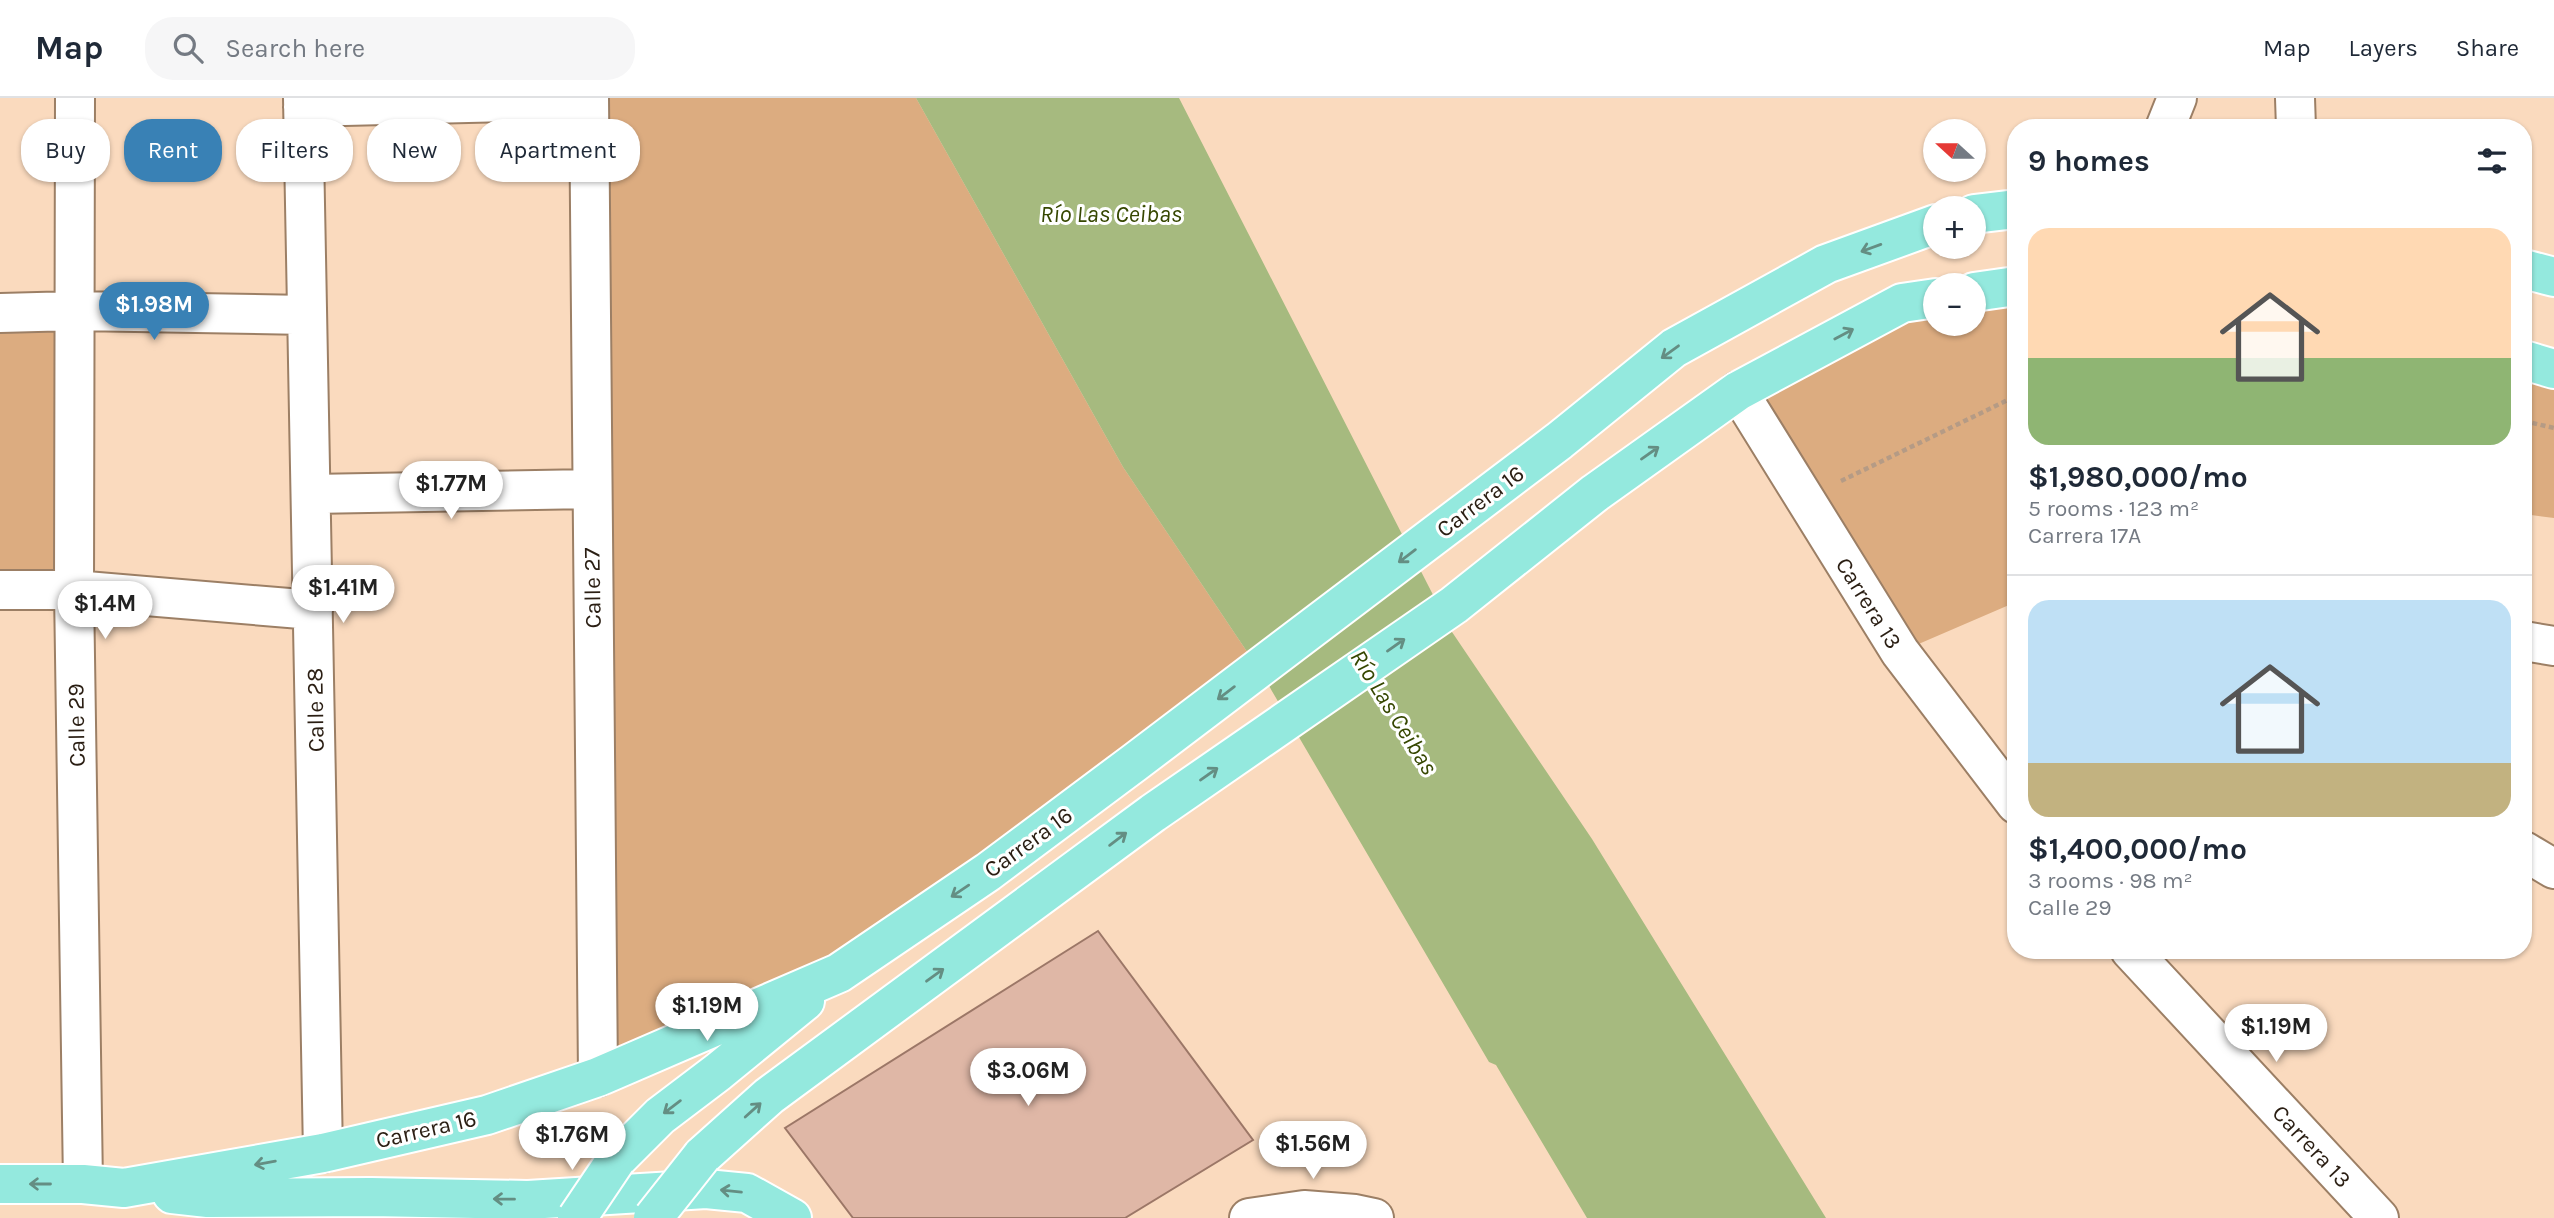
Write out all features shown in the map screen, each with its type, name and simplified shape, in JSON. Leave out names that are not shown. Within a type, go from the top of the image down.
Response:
[{"type":"main road","points":[[1986,213],[2007,210]]},
{"type":"main road","name":"Carrera 16","points":[[0,1184],[83,1184],[124,1188],[323,1153],[487,1115],[597,1077],[839,972],[988,872],[1134,763],[1559,441],[1674,348],[1826,264],[1923,229]]},
{"type":"main road","points":[[2532,271],[2554,277]]},
{"type":"main road","points":[[1986,290],[2007,287]]},
{"type":"main road","points":[[653,1218],[702,1156],[769,1096],[1153,813],[1454,605],[1595,493],[1738,391],[1902,303],[1923,300]]},
{"type":"main road","points":[[2532,362],[2554,369]]},
{"type":"main road","points":[[577,1218],[616,1160],[660,1116],[839,972]]},
{"type":"main road","points":[[124,1188],[208,1198],[528,1200],[706,1189],[747,1193],[792,1218]]},
{"type":"street","name":"Calle 29","points":[[75,98],[74,590],[83,1184]]},
{"type":"street","points":[[2169,119],[2177,98]]},
{"type":"street","points":[[2295,98],[2296,119]]},
{"type":"street","points":[[303,102],[589,99]]},
{"type":"street","name":"Calle 27","points":[[589,99],[597,1077]]},
{"type":"street","name":"Calle 28","points":[[303,102],[323,1153]]},
{"type":"street","points":[[0,313],[75,310],[307,315]]},
{"type":"street","name":"Carrera 13","points":[[1738,391],[1899,652],[2007,792]]},
{"type":"street","points":[[311,494],[591,489]]},
{"type":"street","points":[[0,590],[74,590],[313,610]]},
{"type":"street","points":[[2532,642],[2554,646]]},
{"type":"street","points":[[2532,856],[2554,869]]},
{"type":"street","name":"Carrera 13","points":[[2138,959],[2379,1218]]},
{"type":"street","points":[[1249,1218],[1304,1214],[1355,1214],[1374,1218]]},
{"type":"path","points":[[1804,499],[2007,400]]},
{"type":"path","points":[[2532,423],[2554,428]]},
{"type":"shaded area","points":[[591,98],[916,98],[1123,467],[1262,674],[839,973],[598,1077],[592,182],[640,182],[640,119],[591,119]]},
{"type":"shaded area","points":[[2007,287],[2007,606],[1900,652],[1738,391],[1923,304],[1923,336],[1986,336],[1986,290]]},
{"type":"shaded area","points":[[71,316],[70,585],[0,585],[0,318]]},
{"type":"shaded area","points":[[2532,363],[2554,369],[2554,518],[2532,515]]},
{"type":"water","name":"Río Las Ceibas","points":[[916,98],[1179,98],[1452,632],[1592,839],[1826,1218],[1587,1218],[1496,1065],[1489,1062],[1262,674],[1123,467]]},
{"type":"building","points":[[1098,931],[1253,1140],[1125,1218],[853,1218],[785,1128]]}]
